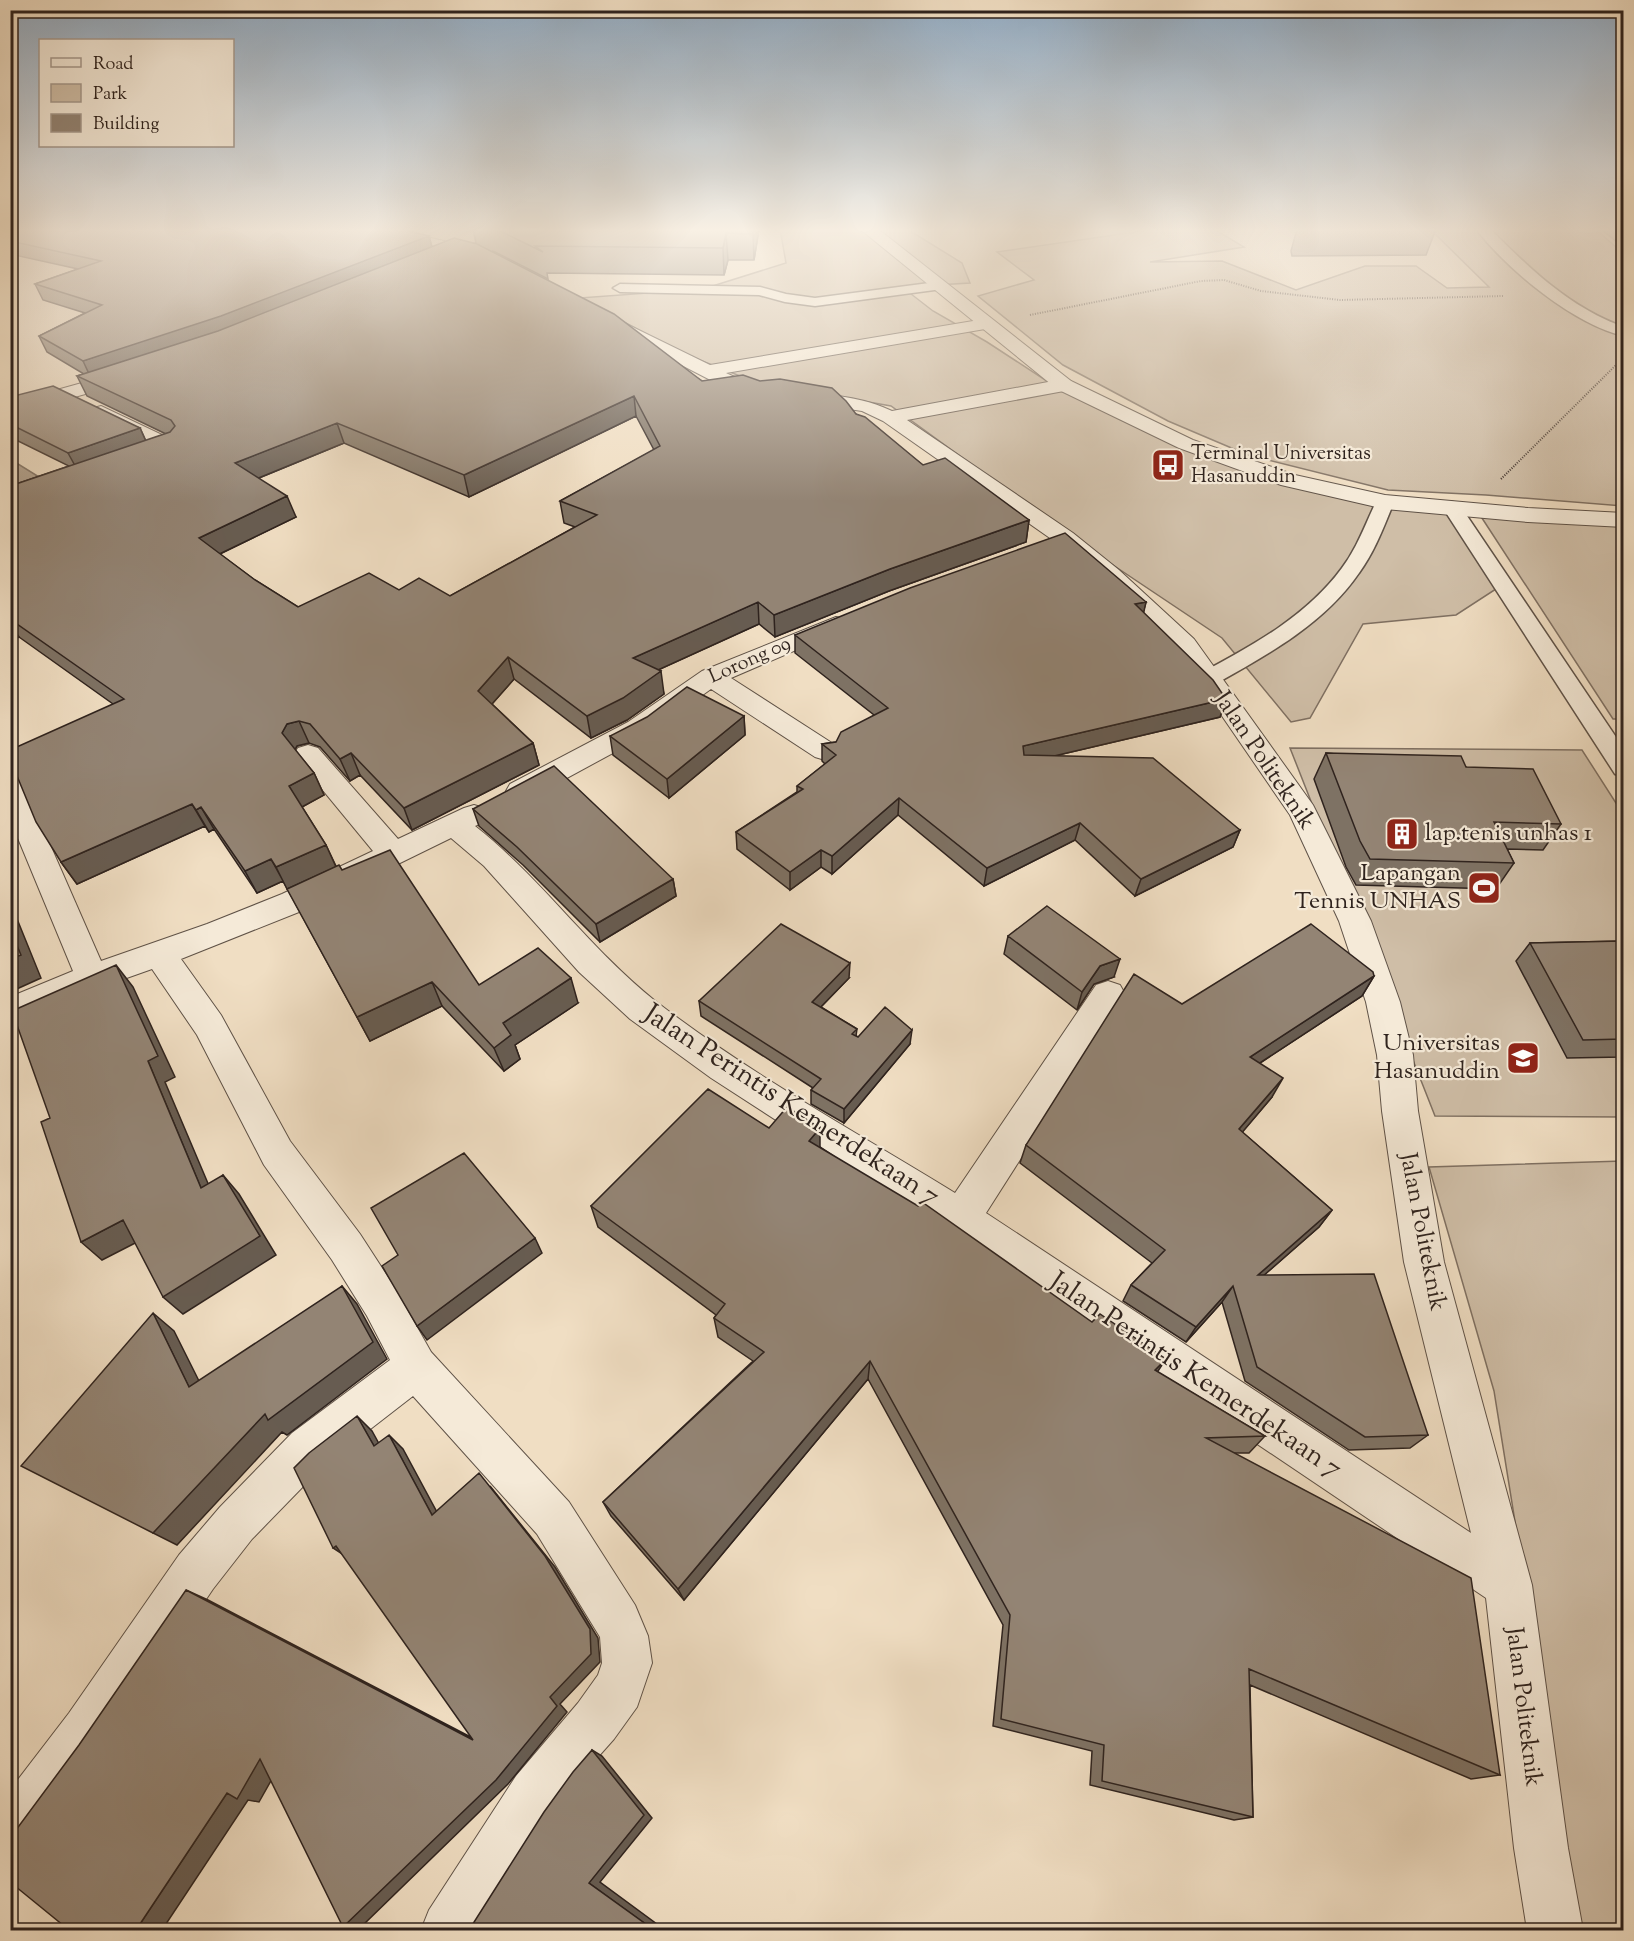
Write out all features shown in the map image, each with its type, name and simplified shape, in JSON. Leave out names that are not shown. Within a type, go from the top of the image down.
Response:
[{"type":"street","name":"Jalan Politeknik","points":[[610,320],[722,369],[729,382],[749,388],[867,406],[890,417],[1065,538],[1111,575],[1185,644],[1303,812],[1355,921],[1383,1002],[1395,1055],[1400,1111],[1424,1262],[1508,1586],[1541,1848],[1555,1930]]},
{"type":"street","points":[[979,320],[1064,385],[1186,444],[1289,480],[1385,502],[1623,520]]},
{"type":"street","points":[[722,369],[985,324]]},
{"type":"street","points":[[10,409],[139,373]]},
{"type":"street","points":[[890,417],[1064,385]]},
{"type":"street","points":[[65,395],[172,447],[151,455]]},
{"type":"street","points":[[1032,550],[1065,538]]},
{"type":"street","name":"Lorong 09","points":[[454,825],[638,728],[711,677],[856,616]]},
{"type":"street","points":[[711,677],[825,751]]},
{"type":"street","points":[[308,754],[394,855]]},
{"type":"street","points":[[10,779],[33,840],[92,977]]},
{"type":"street","points":[[10,1012],[92,977],[218,933],[293,902],[454,825]]},
{"type":"street","name":"Jalan Perintis Kemerdekaan 7","points":[[454,825],[495,858],[591,963],[642,1009],[723,1068],[961,1218],[1508,1586]]},
{"type":"street","points":[[159,953],[209,1025],[277,1153],[352,1256],[381,1302],[416,1367],[553,1518],[618,1622],[624,1636],[627,1663],[619,1689],[596,1721],[535,1795],[449,1930]]},
{"type":"street","points":[[961,1218],[1108,994]]},
{"type":"street","points":[[10,1835],[87,1731],[196,1572],[236,1522],[308,1449],[416,1367]]},
{"type":"lane","points":[[1595,320],[1623,332]]},
{"type":"lane","points":[[1209,678],[1275,641],[1329,597],[1363,551],[1385,502]]},
{"type":"lane","points":[[1462,509],[1615,743],[1623,768]]},
{"type":"path","points":[[985,324],[1007,320]]},
{"type":"path","points":[[1462,509],[1623,357]]},
{"type":"green space","points":[[619,320],[948,320],[1062,391],[1256,473],[1445,511],[1496,589],[1456,615],[1363,624],[1310,718],[1291,722],[1222,638],[1074,539],[891,406],[755,382],[682,353]]},
{"type":"green space","points":[[1007,320],[1623,320],[1623,506],[1388,490],[1248,455],[1168,421],[1063,365]]},
{"type":"green space","points":[[1480,515],[1623,525],[1623,719],[1613,719]]},
{"type":"green space","name":"Lapangan Tennis UNHAS","points":[[1290,748],[1582,750],[1623,814],[1623,1117],[1435,1116]]},
{"type":"green space","points":[[1623,1161],[1623,1930],[1576,1930],[1539,1671],[1494,1391],[1429,1167]]},
{"type":"shaded area","points":[[10,459],[44,480],[22,487],[11,479]]},
{"type":"building","points":[[72,320],[210,320],[83,361],[39,336]]},
{"type":"building","points":[[247,320],[621,320],[702,381],[743,375],[760,381],[780,379],[832,388],[856,414],[865,417],[923,465],[945,458],[1029,520],[890,569],[774,615],[758,602],[633,658],[661,671],[623,698],[587,716],[508,657],[478,691],[533,743],[404,808],[351,753],[340,759],[310,724],[299,721],[287,724],[282,733],[314,773],[289,786],[326,845],[276,867],[271,859],[245,871],[201,807],[196,810],[192,804],[61,862],[36,822],[10,759],[10,750],[124,699],[10,619],[10,486],[170,432],[175,426],[171,420],[77,376]],"holes":[[[634,396],[660,446],[560,501],[597,515],[450,596],[419,578],[399,590],[369,573],[298,607],[255,580],[199,538],[287,496],[235,463],[337,423],[464,475]]]},
{"type":"building","points":[[53,386],[140,428],[68,453],[10,424],[10,397]]},
{"type":"building","points":[[1065,533],[1146,602],[1135,604],[1213,680],[1226,699],[1023,746],[1024,755],[1153,758],[1240,830],[1141,879],[1080,823],[987,868],[899,798],[832,856],[821,850],[790,872],[736,832],[803,789],[797,786],[836,755],[822,744],[836,742],[841,732],[888,708],[795,635],[910,588]]},
{"type":"building","points":[[687,687],[744,716],[667,779],[610,736],[647,717]]},
{"type":"building","points":[[1326,753],[1461,756],[1466,767],[1533,769],[1561,824],[1494,822],[1514,863],[1370,859],[1360,841]]},
{"type":"building","points":[[554,766],[673,879],[596,924],[517,847],[473,809]]},
{"type":"building","points":[[390,850],[479,985],[538,948],[571,978],[503,1023],[511,1035],[494,1048],[432,982],[357,1017],[287,889],[339,865],[342,870]]},
{"type":"building","points":[[1047,906],[1120,959],[1100,966],[1082,992],[1008,936]]},
{"type":"building","points":[[781,924],[850,963],[812,1002],[857,1029],[852,1034],[858,1037],[885,1007],[912,1030],[844,1109],[811,1090],[821,1079],[699,1001]]},
{"type":"building","points":[[1311,924],[1373,972],[1374,976],[1250,1057],[1283,1078],[1239,1129],[1332,1210],[1258,1275],[1374,1274],[1428,1435],[1365,1437],[1257,1367],[1233,1286],[1196,1327],[1131,1285],[1165,1250],[1026,1145],[1134,974],[1182,1004]]},
{"type":"building","points":[[10,929],[21,955],[10,959]]},
{"type":"building","points":[[1623,941],[1623,1039],[1583,1040],[1530,943]]},
{"type":"building","points":[[116,965],[158,1056],[148,1061],[201,1188],[223,1175],[260,1236],[163,1297],[123,1220],[81,1242],[41,1122],[50,1118],[12,1011]]},
{"type":"building","points":[[708,1089],[769,1128],[787,1107],[820,1128],[809,1141],[918,1206],[922,1202],[1092,1322],[1100,1314],[1166,1359],[1155,1370],[1265,1436],[1206,1438],[1471,1578],[1500,1775],[1249,1669],[1253,1817],[1102,1781],[1104,1745],[1001,1719],[1010,1615],[870,1361],[678,1589],[603,1502],[764,1352],[714,1318],[725,1304],[591,1206]]},
{"type":"building","points":[[464,1153],[535,1238],[417,1326],[382,1266],[398,1255],[371,1208]]},
{"type":"building","points":[[342,1286],[373,1342],[268,1420],[265,1414],[153,1533],[21,1466],[153,1313],[189,1387]]},
{"type":"building","points":[[357,1416],[374,1446],[389,1435],[432,1515],[479,1473],[545,1556],[590,1629],[591,1654],[550,1697],[557,1706],[496,1780],[343,1927],[260,1759],[237,1799],[227,1793],[136,1930],[69,1930],[10,1882],[10,1838],[79,1745],[186,1590],[473,1740],[336,1546],[333,1548],[294,1468],[309,1453]]},
{"type":"building","points":[[592,1750],[644,1815],[589,1883],[654,1930],[469,1930],[544,1812]]},
{"type":"place","name":"Terminal Universitas Hasanuddin","points":[[1168,465]]},
{"type":"place","name":"lap.tenis unhas 1","points":[[1402,834]]},
{"type":"place","name":"Lapangan Tennis UNHAS","points":[[1484,888]]},
{"type":"place","name":"Universitas Hasanuddin","points":[[1523,1058]]}]
